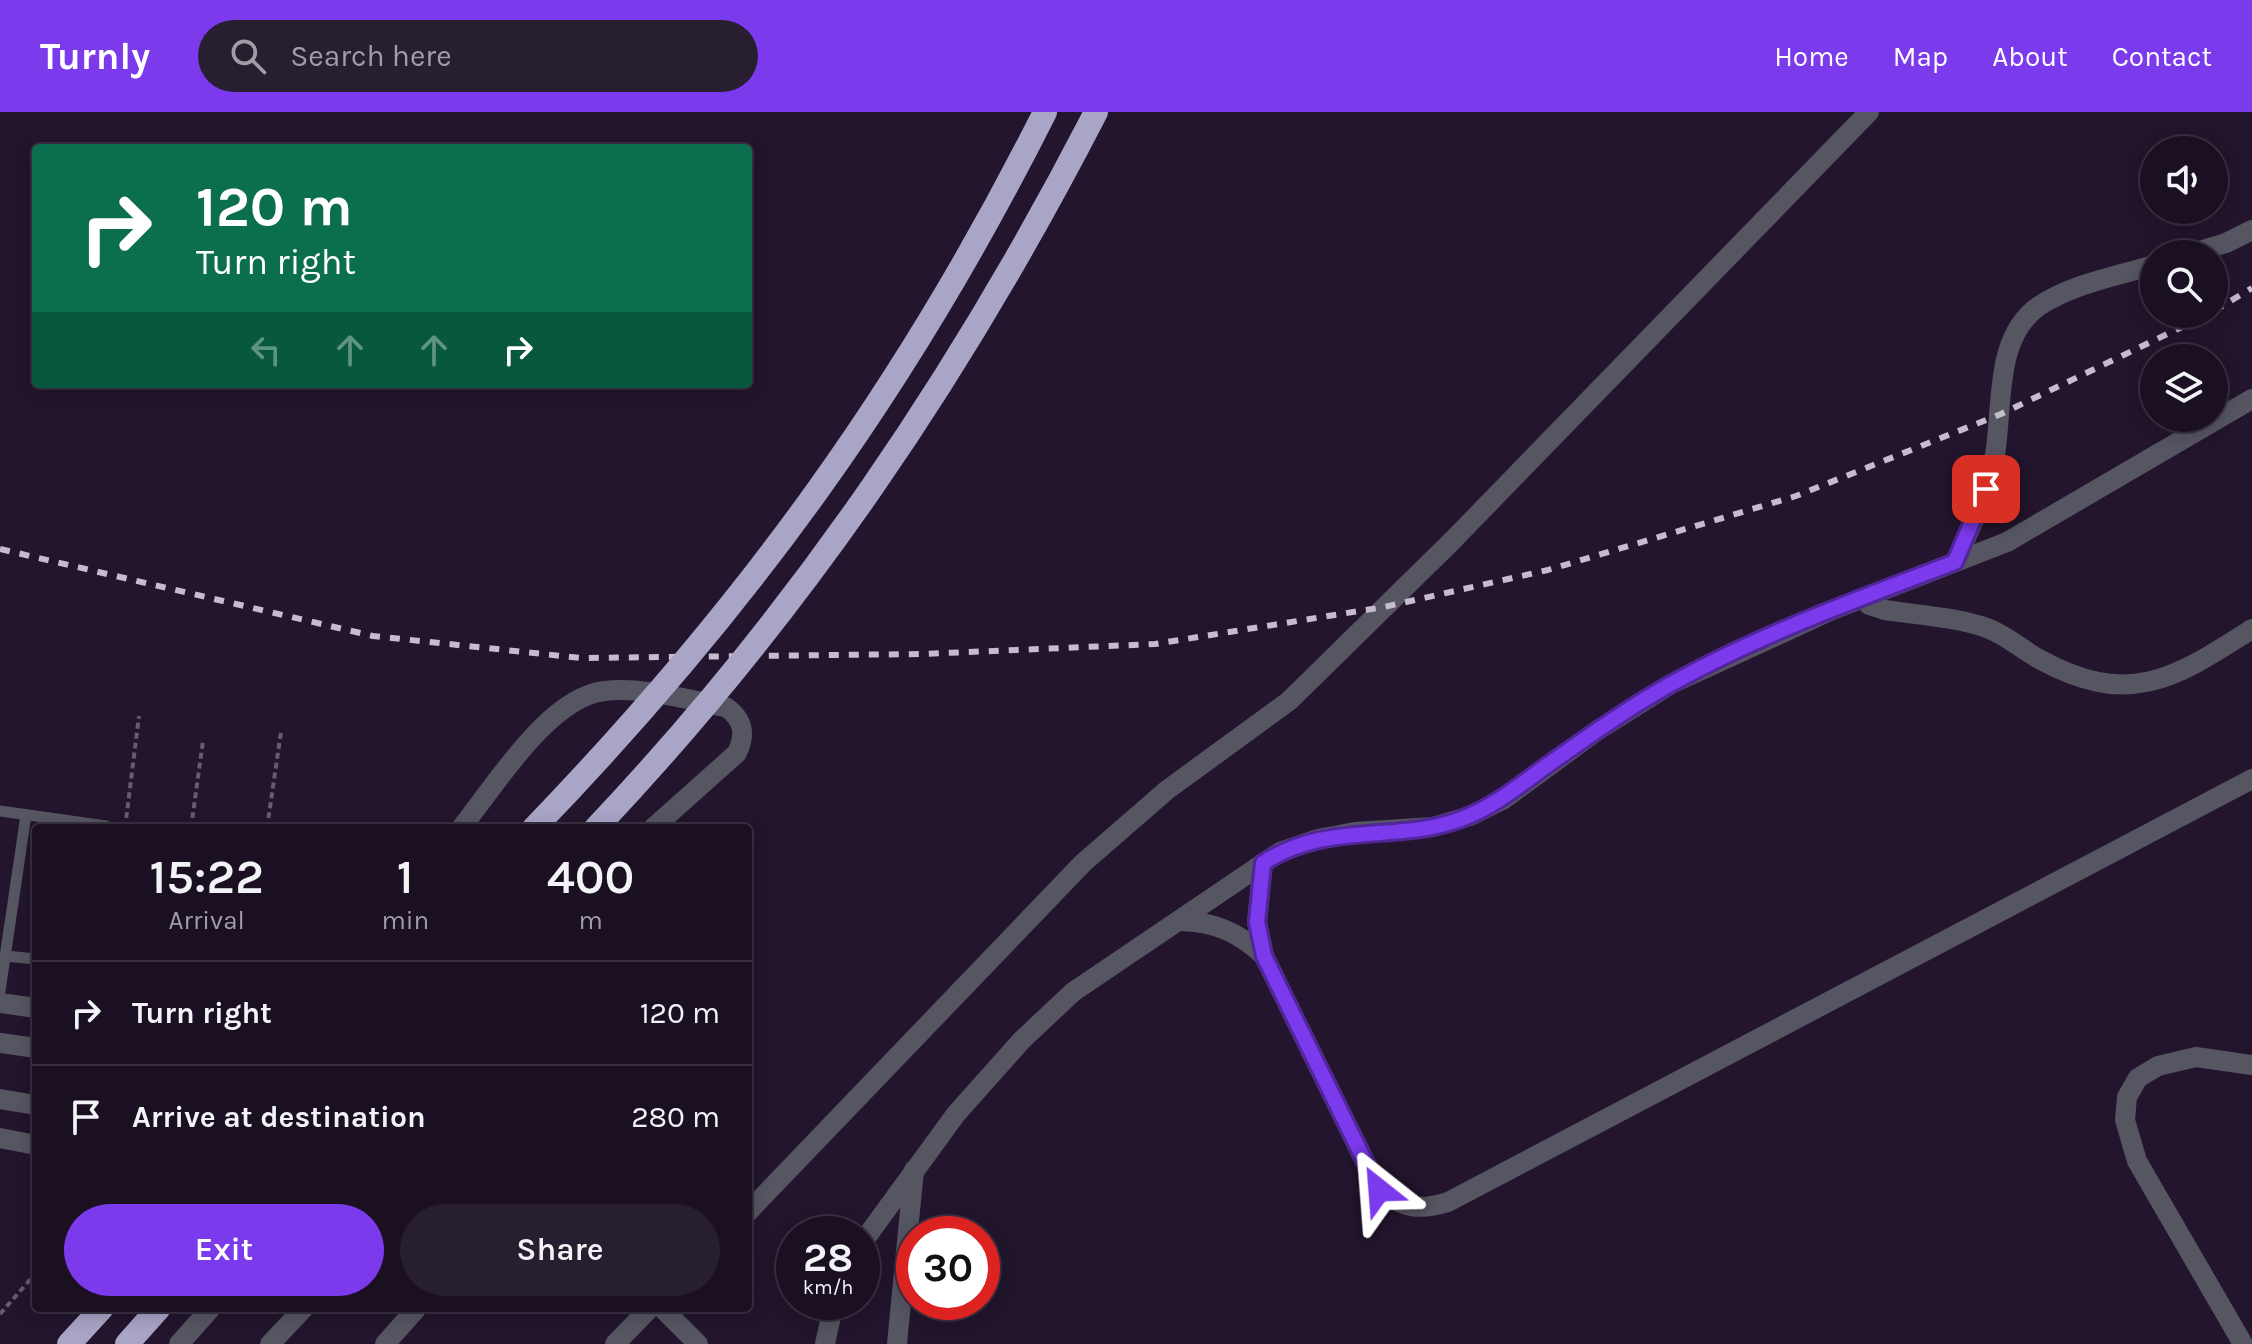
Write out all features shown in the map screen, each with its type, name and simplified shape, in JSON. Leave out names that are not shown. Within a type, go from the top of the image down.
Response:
[{"type":"highway","points":[[538,824],[684,666],[824,486],[948,294],[1045,112]]},
{"type":"highway","points":[[600,824],[723,687],[863,504],[988,312],[1096,112]]},
{"type":"highway","points":[[69,1344],[98,1312]]},
{"type":"highway","points":[[127,1344],[155,1312]]},
{"type":"street","points":[[752,1208],[1083,863],[1167,790],[1289,701],[1452,541],[1869,112]]},
{"type":"street","points":[[2228,242],[2252,230]]},
{"type":"street","points":[[1955,562],[1986,489],[1994,457],[2007,355],[2018,329],[2037,307],[2067,291],[2140,269]]},
{"type":"street","points":[[880,1218],[956,1114],[1032,1031],[1073,992],[1280,852],[1318,839],[1355,832],[1433,827],[1470,816],[1504,799],[1598,730],[1671,684],[1749,645],[2025,532],[2153,454],[2252,399]]},
{"type":"street","points":[[1864,598],[1869,605],[1885,610],[1987,628],[2055,667],[2115,684],[2160,682],[2205,660],[2252,629]]},
{"type":"street","points":[[464,824],[544,725],[575,700],[590,693],[625,690],[726,707],[736,715],[742,728],[743,739],[737,753],[657,824]]},
{"type":"street","points":[[1263,863],[1257,922],[1264,956],[1379,1190],[1396,1202],[1427,1208],[1448,1202],[2252,779]]},
{"type":"street","points":[[1180,921],[1203,921],[1226,928],[1247,940],[1264,956]]},
{"type":"street","points":[[0,1003],[32,1007]]},
{"type":"street","points":[[0,1043],[32,1047]]},
{"type":"street","points":[[2243,1344],[2137,1161],[2125,1120],[2127,1097],[2138,1078],[2158,1066],[2196,1057],[2252,1065]]},
{"type":"street","points":[[0,1099],[32,1104]]},
{"type":"street","points":[[0,1138],[32,1144]]},
{"type":"street","points":[[897,1344],[914,1170]]},
{"type":"street","points":[[179,1344],[207,1312]]},
{"type":"street","points":[[270,1344],[300,1312]]},
{"type":"street","points":[[385,1344],[413,1312]]},
{"type":"street","points":[[615,1344],[646,1312]]},
{"type":"street","points":[[666,1312],[698,1344]]},
{"type":"street","points":[[825,1344],[830,1320]]},
{"type":"lane","points":[[0,811],[91,824]]},
{"type":"lane","points":[[0,991],[26,815]]},
{"type":"lane","points":[[5,956],[32,959]]},
{"type":"path","points":[[126,824],[139,716]]},
{"type":"path","points":[[268,824],[281,732]]},
{"type":"path","points":[[192,824],[203,741]]},
{"type":"path","points":[[0,1314],[32,1278]]},
{"type":"railway","points":[[2228,303],[2252,288]]},
{"type":"railway","points":[[0,549],[373,636],[581,658],[922,654],[1155,644],[1384,607],[1548,570],[1796,496],[2001,414],[2180,328]]},
{"type":"route","points":[[1379,1190],[1264,956],[1257,922],[1263,863],[1280,852],[1318,839],[1355,832],[1433,827],[1470,816],[1504,799],[1598,730],[1671,684],[1749,645],[1955,562],[1986,489]]}]
